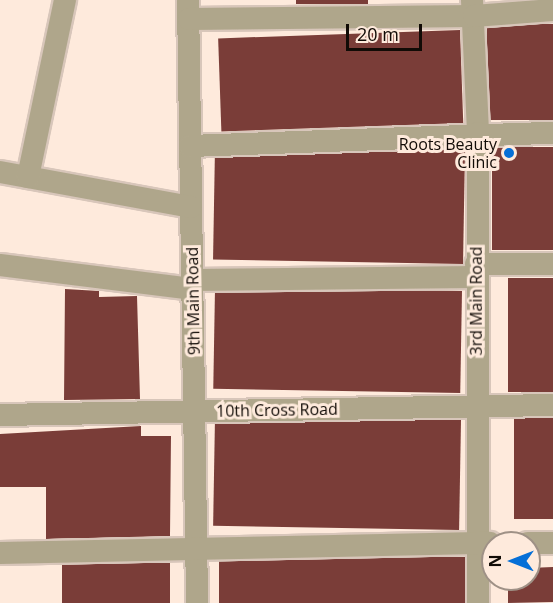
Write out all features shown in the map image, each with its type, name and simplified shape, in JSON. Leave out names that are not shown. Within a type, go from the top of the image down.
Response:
[{"type":"street","points":[[28,177],[65,0]]},
{"type":"street","points":[[189,10],[382,8],[553,10]]},
{"type":"street","name":"3rd Main Road","points":[[473,8],[478,133],[477,406],[484,531]]},
{"type":"street","name":"9th Main Road","points":[[189,10],[196,603]]},
{"type":"street","points":[[190,146],[478,133],[553,133]]},
{"type":"street","points":[[0,172],[191,207]]},
{"type":"street","points":[[0,265],[192,284],[553,264]]},
{"type":"street","name":"10th Cross Road","points":[[0,415],[553,405]]},
{"type":"street","points":[[0,553],[481,544]]},
{"type":"street","name":"3rd Main Road","points":[[478,603],[481,578]]},
{"type":"building","points":[[296,0],[368,0],[368,4],[296,4]]},
{"type":"building","points":[[487,24],[553,24],[553,120],[487,120]]},
{"type":"building","points":[[460,30],[463,123],[221,131],[218,38]]},
{"type":"building","points":[[215,146],[465,150],[463,264],[213,260]]},
{"type":"building","points":[[492,147],[553,147],[553,250],[492,250]]},
{"type":"building","points":[[508,278],[553,278],[553,392],[508,392]]},
{"type":"building","points":[[215,287],[462,291],[460,393],[213,389]]},
{"type":"building","points":[[65,289],[99,291],[99,297],[137,296],[140,399],[64,400]]},
{"type":"building","points":[[215,416],[461,420],[459,530],[213,526]]},
{"type":"building","points":[[514,418],[553,418],[553,519],[514,519]]},
{"type":"building","points":[[141,426],[141,436],[171,436],[170,536],[46,539],[46,487],[0,487],[0,434]]},
{"type":"building","points":[[219,557],[465,557],[465,603],[219,603]]},
{"type":"building","points":[[62,563],[170,563],[170,603],[62,603]]},
{"type":"building","points":[[553,567],[553,602],[508,603],[508,591],[541,591],[541,568]]},
{"type":"place","name":"Roots Beauty Clinic","points":[[509,153]]}]
